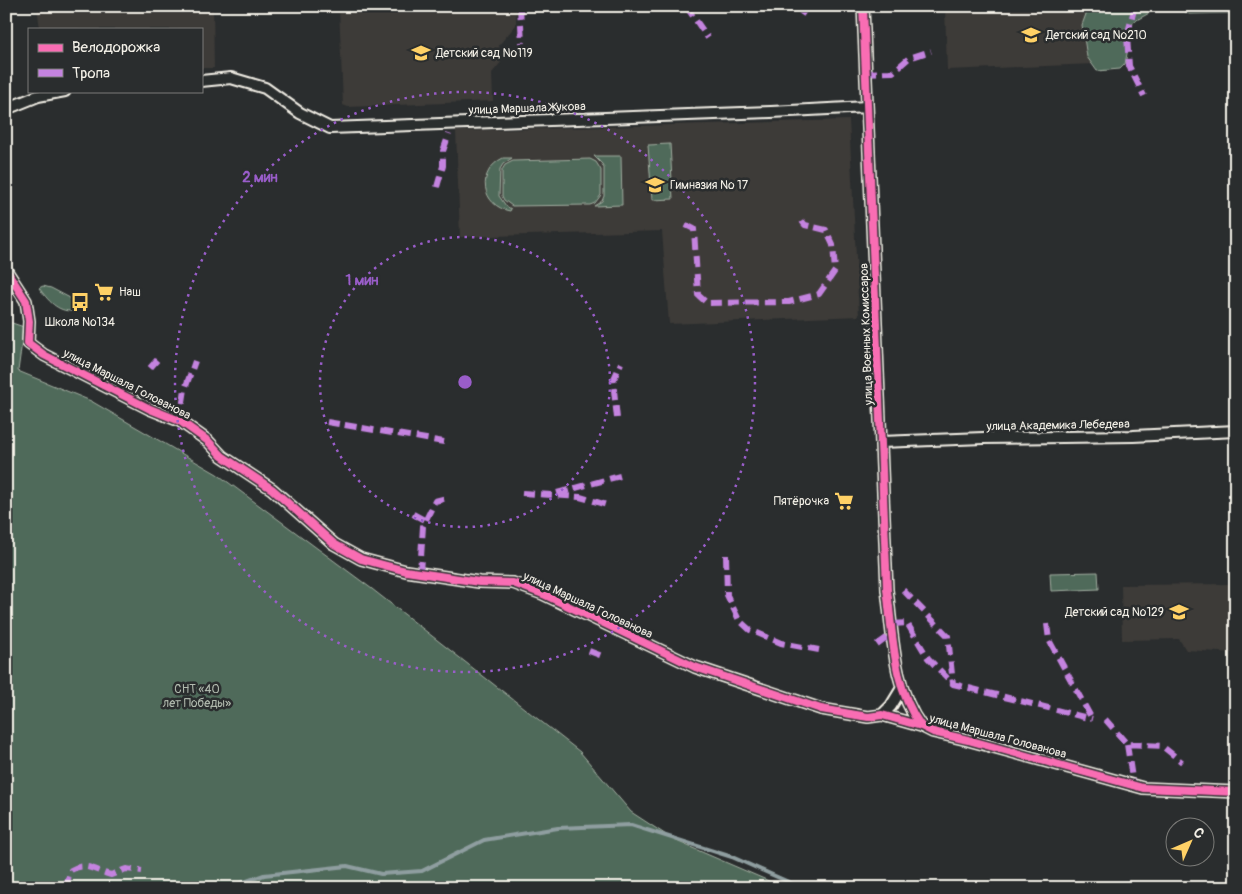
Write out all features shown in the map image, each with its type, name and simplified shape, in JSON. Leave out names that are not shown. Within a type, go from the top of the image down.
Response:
[{"type":"street","name":"улица Военных Комиссаров","points":[[864,6],[887,590],[902,688],[910,712],[920,726]]},
{"type":"street","name":"улица Маршала Жукова","points":[[202,81],[230,78],[265,88],[300,113],[330,128],[867,107]]},
{"type":"street","points":[[6,109],[38,96],[60,92]]},
{"type":"street","name":"улица Маршала Голованова","points":[[6,270],[26,301],[30,321],[28,343],[44,355],[180,421],[208,441],[222,456],[272,489],[334,544],[361,559],[406,572],[479,582],[513,583],[543,594],[695,668],[821,709],[868,717],[882,715],[920,726],[933,732],[1143,788],[1236,792]]},
{"type":"street","name":"улица Академика Лебедева","points":[[881,442],[983,438],[1132,436],[1236,431]]},
{"type":"street","points":[[882,715],[891,706],[902,688]]},
{"type":"shaded area","points":[[37,6],[213,6],[214,68],[202,68],[202,28],[40,28]]},
{"type":"shaded area","name":"Детский сад №119","points":[[339,6],[516,6],[516,25],[499,45],[502,61],[492,73],[493,101],[348,107],[343,105]]},
{"type":"shaded area","name":"Детский сад №210","points":[[945,6],[1116,6],[1118,63],[947,70]]},
{"type":"shaded area","name":"Гимназия № 17","points":[[849,120],[859,316],[669,324],[662,231],[460,237],[456,131]]},
{"type":"shaded area","name":"Детский сад №129","points":[[1236,584],[1236,653],[1186,650],[1179,639],[1122,640],[1121,585]]},
{"type":"green space","points":[[1089,6],[1162,6],[1133,22],[1125,64],[1120,69],[1097,71],[1087,57],[1082,25]]},
{"type":"green space","points":[[1174,6],[1236,6],[1236,13],[1189,14]]},
{"type":"green space","points":[[670,144],[673,199],[652,200],[648,145]]},
{"type":"green space","points":[[594,156],[621,156],[622,205],[594,206],[602,201],[604,196],[604,168]]},
{"type":"green space","points":[[503,158],[512,158],[503,164],[500,169],[499,196],[506,206],[511,209],[510,211],[500,208],[493,202],[486,188],[486,179],[489,171],[494,164]]},
{"type":"green space","points":[[590,159],[596,162],[601,170],[601,195],[595,203],[590,205],[512,206],[502,196],[502,170],[505,165],[513,161]]},
{"type":"green space","points":[[43,286],[70,298],[73,311],[62,310],[53,304],[39,288]]},
{"type":"green space","name":"СНТ «40 лет Победы»","points":[[6,321],[24,327],[18,371],[91,401],[217,474],[372,589],[580,752],[631,812],[674,840],[785,888],[6,888]]},
{"type":"green space","points":[[1098,572],[1099,589],[1051,591],[1050,573]]},
{"type":"waterway","points":[[227,888],[264,875],[347,866],[381,874],[422,871],[484,840],[558,828],[631,825],[732,857],[802,888]]},
{"type":"marked path","points":[[520,6],[522,43]]},
{"type":"marked path","points":[[686,6],[708,38]]},
{"type":"marked path","points":[[801,15],[807,6]]},
{"type":"marked path","points":[[1135,6],[1127,36],[1129,66],[1144,96]]},
{"type":"marked path","points":[[865,73],[893,72],[909,58],[931,51]]},
{"type":"marked path","points":[[437,187],[443,166],[443,151],[449,134]]},
{"type":"marked path","points":[[686,225],[694,229],[698,295],[707,303],[789,302],[819,294],[835,271],[833,245],[826,230],[805,225],[802,221]]},
{"type":"marked path","points":[[150,368],[157,360]]},
{"type":"marked path","points":[[180,421],[185,389],[195,361]]},
{"type":"marked path","points":[[617,418],[613,381],[621,363]]},
{"type":"marked path","points":[[327,422],[444,442]]},
{"type":"marked path","points":[[557,493],[620,476]]},
{"type":"marked path","points":[[522,493],[580,497],[607,505]]},
{"type":"marked path","points":[[420,573],[423,526],[435,501],[447,498]]},
{"type":"marked path","points":[[413,514],[426,521]]},
{"type":"marked path","points":[[726,555],[727,595],[739,620],[750,630],[781,643],[819,650]]},
{"type":"marked path","points":[[903,590],[948,636],[953,684]]},
{"type":"marked path","points":[[892,624],[907,623],[928,658],[953,684],[1092,719]]},
{"type":"marked path","points":[[1047,624],[1049,640],[1092,719]]},
{"type":"marked path","points":[[877,645],[893,633]]},
{"type":"marked path","points":[[589,651],[602,656]]},
{"type":"marked path","points":[[1105,719],[1127,744],[1162,746],[1182,762]]},
{"type":"marked path","points":[[1127,744],[1133,785]]},
{"type":"marked path","points":[[65,888],[71,870],[76,868],[87,867],[111,875],[126,869],[142,871]]},
{"type":"cycle path","points":[[863,6],[887,590],[893,643],[900,678],[905,695],[921,726]]},
{"type":"cycle path","points":[[6,270],[26,301],[29,321],[28,343],[44,355],[150,409],[180,421],[208,441],[222,456],[272,489],[334,544],[361,559],[406,571],[479,582],[513,583],[543,594],[695,667],[821,709],[868,717],[882,715],[921,726],[933,732],[1143,788],[1236,792]]},
{"type":"place","name":"Детский сад №210","points":[[1031,35]]},
{"type":"place","name":"Детский сад №119","points":[[421,53]]},
{"type":"place","name":"Гимназия № 17","points":[[655,185]]},
{"type":"place","name":"Наш","points":[[104,292]]},
{"type":"place","name":"Школа №134","points":[[80,302]]},
{"type":"place","name":"Пятёрочка","points":[[844,501]]},
{"type":"place","name":"Детский сад №129","points":[[1179,612]]}]
